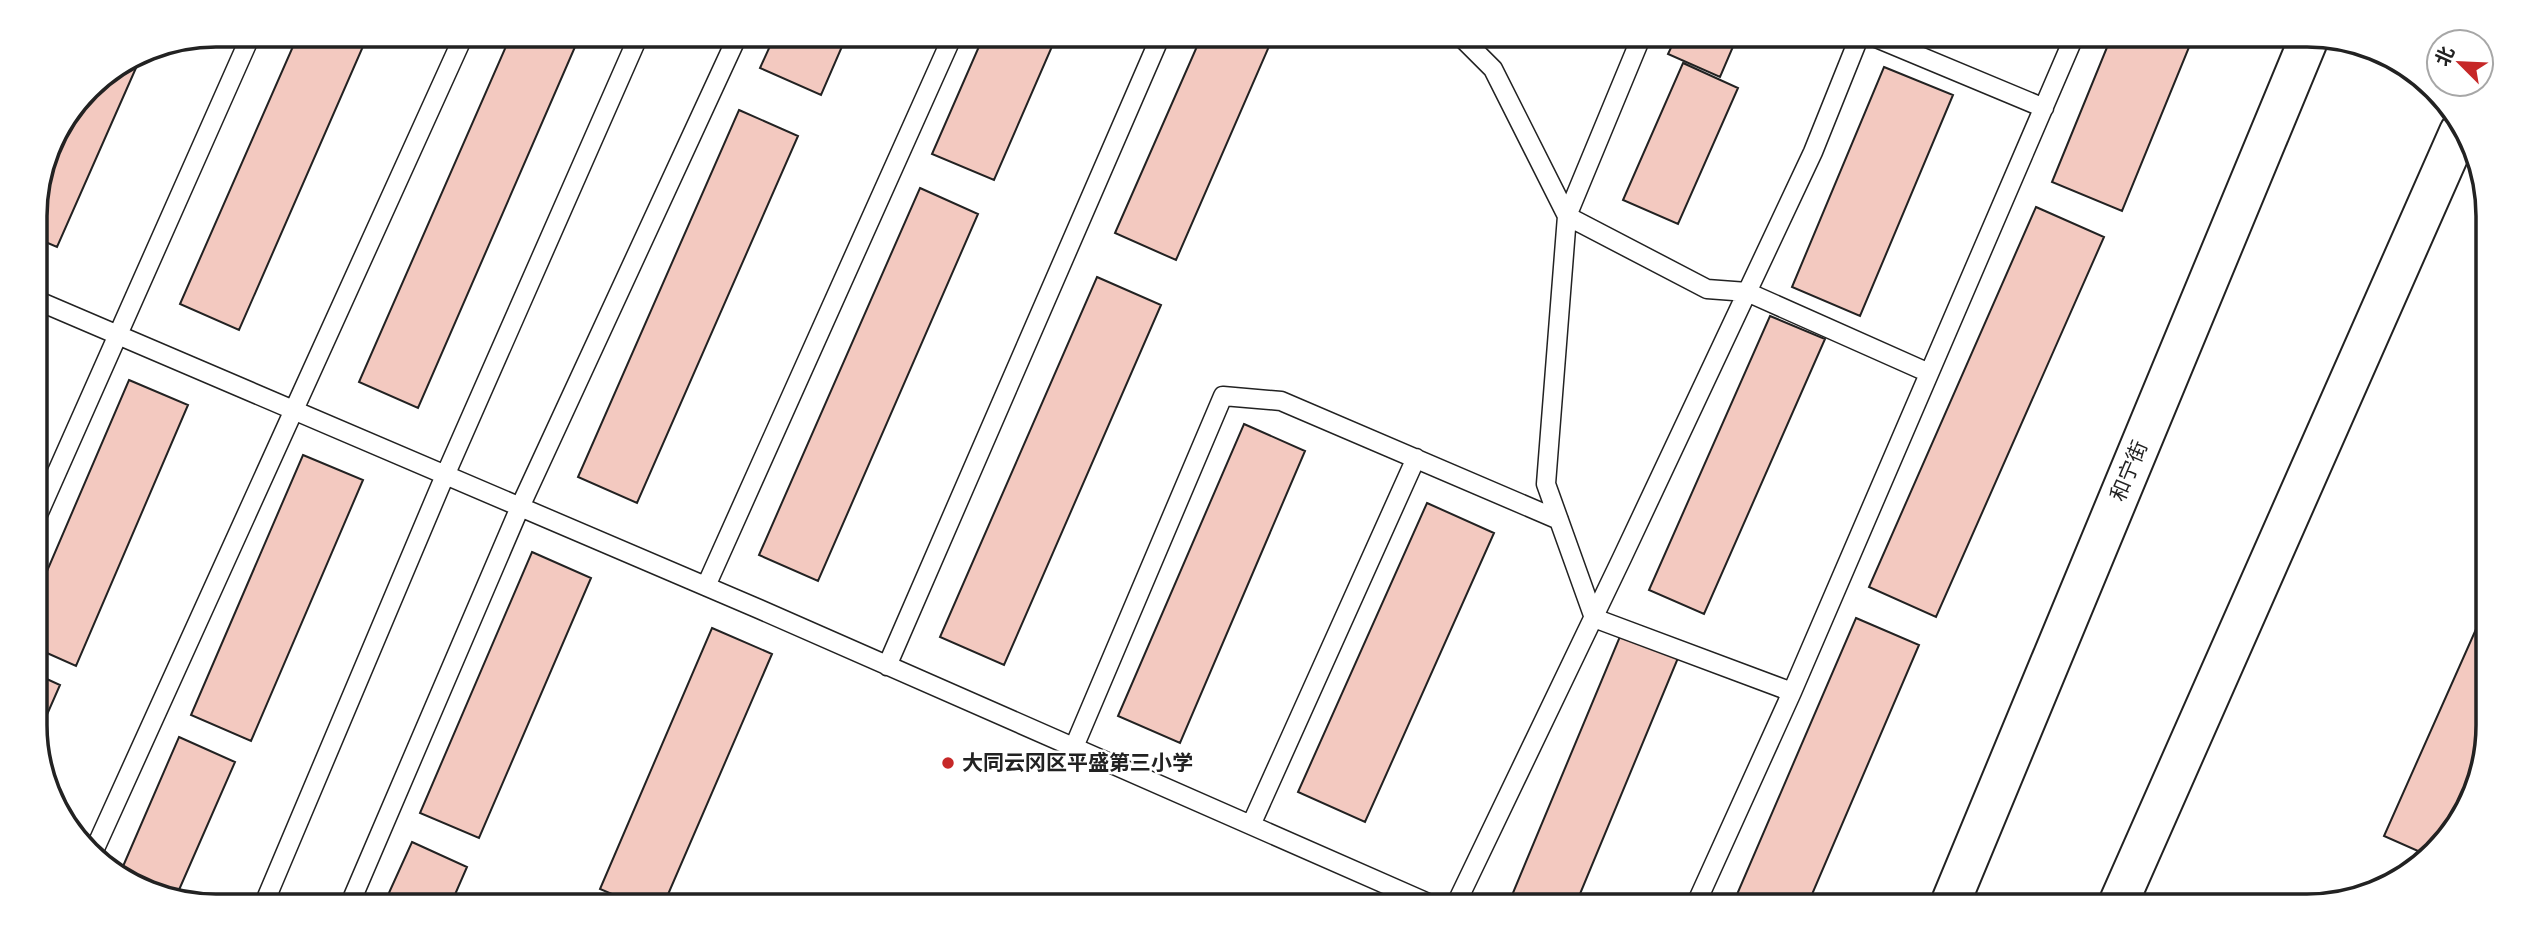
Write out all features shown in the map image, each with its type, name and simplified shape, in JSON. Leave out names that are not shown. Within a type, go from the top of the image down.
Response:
[{"type":"main road","name":"和宁街","points":[[1954,893],[2305,47]]},
{"type":"main road","points":[[2123,893],[2456,138]]},
{"type":"lane","points":[[47,494],[246,47]]},
{"type":"lane","points":[[97,844],[459,47]]},
{"type":"lane","points":[[268,894],[445,475],[634,47]]},
{"type":"lane","points":[[354,894],[520,507],[732,47]]},
{"type":"lane","points":[[706,586],[948,47]]},
{"type":"lane","points":[[887,666],[1156,47]]},
{"type":"lane","points":[[1471,47],[1493,69],[1567,216],[1707,289],[1747,292],[1929,373]]},
{"type":"lane","points":[[1637,47],[1567,216],[1546,484],[1594,618],[1792,692]]},
{"type":"lane","points":[[1461,893],[1813,152],[1855,47]]},
{"type":"lane","points":[[1898,47],[2044,108]]},
{"type":"lane","points":[[1701,893],[1792,692],[2070,47]]},
{"type":"lane","points":[[48,305],[706,586],[1406,893]]},
{"type":"lane","points":[[1074,747],[1223,396],[1281,401],[1559,520]]},
{"type":"lane","points":[[1251,825],[1416,458]]},
{"type":"building","points":[[293,47],[363,47],[239,330],[180,304]]},
{"type":"building","points":[[506,47],[575,47],[418,408],[359,382]]},
{"type":"building","points":[[770,47],[842,47],[821,95],[760,68]]},
{"type":"building","points":[[979,47],[1052,47],[994,180],[932,154]]},
{"type":"building","points":[[1197,47],[1269,47],[1176,260],[1115,233]]},
{"type":"building","points":[[1671,47],[1733,47],[1720,77],[1668,54]]},
{"type":"building","points":[[2107,47],[2189,47],[2122,211],[2052,182]]},
{"type":"building","points":[[1683,63],[1738,88],[1678,224],[1623,200]]},
{"type":"building","points":[[1884,67],[1953,95],[1860,316],[1792,287]]},
{"type":"building","points":[[136,68],[57,247],[48,243],[48,205],[53,173],[60,152],[76,122],[89,105],[113,82]]},
{"type":"building","points":[[739,110],[798,136],[637,503],[578,477]]},
{"type":"building","points":[[920,188],[978,214],[818,581],[759,555]]},
{"type":"building","points":[[2036,207],[2104,237],[1936,617],[1869,587]]},
{"type":"building","points":[[1097,277],[1161,305],[1004,665],[940,637]]},
{"type":"building","points":[[1770,316],[1825,339],[1704,614],[1649,590]]},
{"type":"building","points":[[129,380],[188,405],[76,666],[47,653],[47,570]]},
{"type":"building","points":[[1244,424],[1305,451],[1180,743],[1118,716]]},
{"type":"building","points":[[303,455],[363,480],[251,741],[191,715]]},
{"type":"building","points":[[1427,503],[1494,533],[1365,822],[1298,792]]},
{"type":"building","points":[[532,552],[591,578],[479,838],[420,813]]},
{"type":"building","points":[[1856,618],[1919,645],[1812,893],[1737,893]]},
{"type":"building","points":[[712,628],[772,654],[668,894],[611,894],[600,889]]},
{"type":"building","points":[[2476,629],[2476,724],[2467,779],[2441,828],[2418,851],[2384,836]]},
{"type":"building","points":[[1621,634],[1678,658],[1580,893],[1513,893]]},
{"type":"building","points":[[47,679],[60,685],[47,715]]},
{"type":"building","points":[[179,737],[235,762],[179,889],[162,885],[123,866]]},
{"type":"building","points":[[412,842],[467,867],[455,894],[388,894]]},
{"type":"place","name":"大同云冈区平盛第三小学","points":[[948,763]]}]
